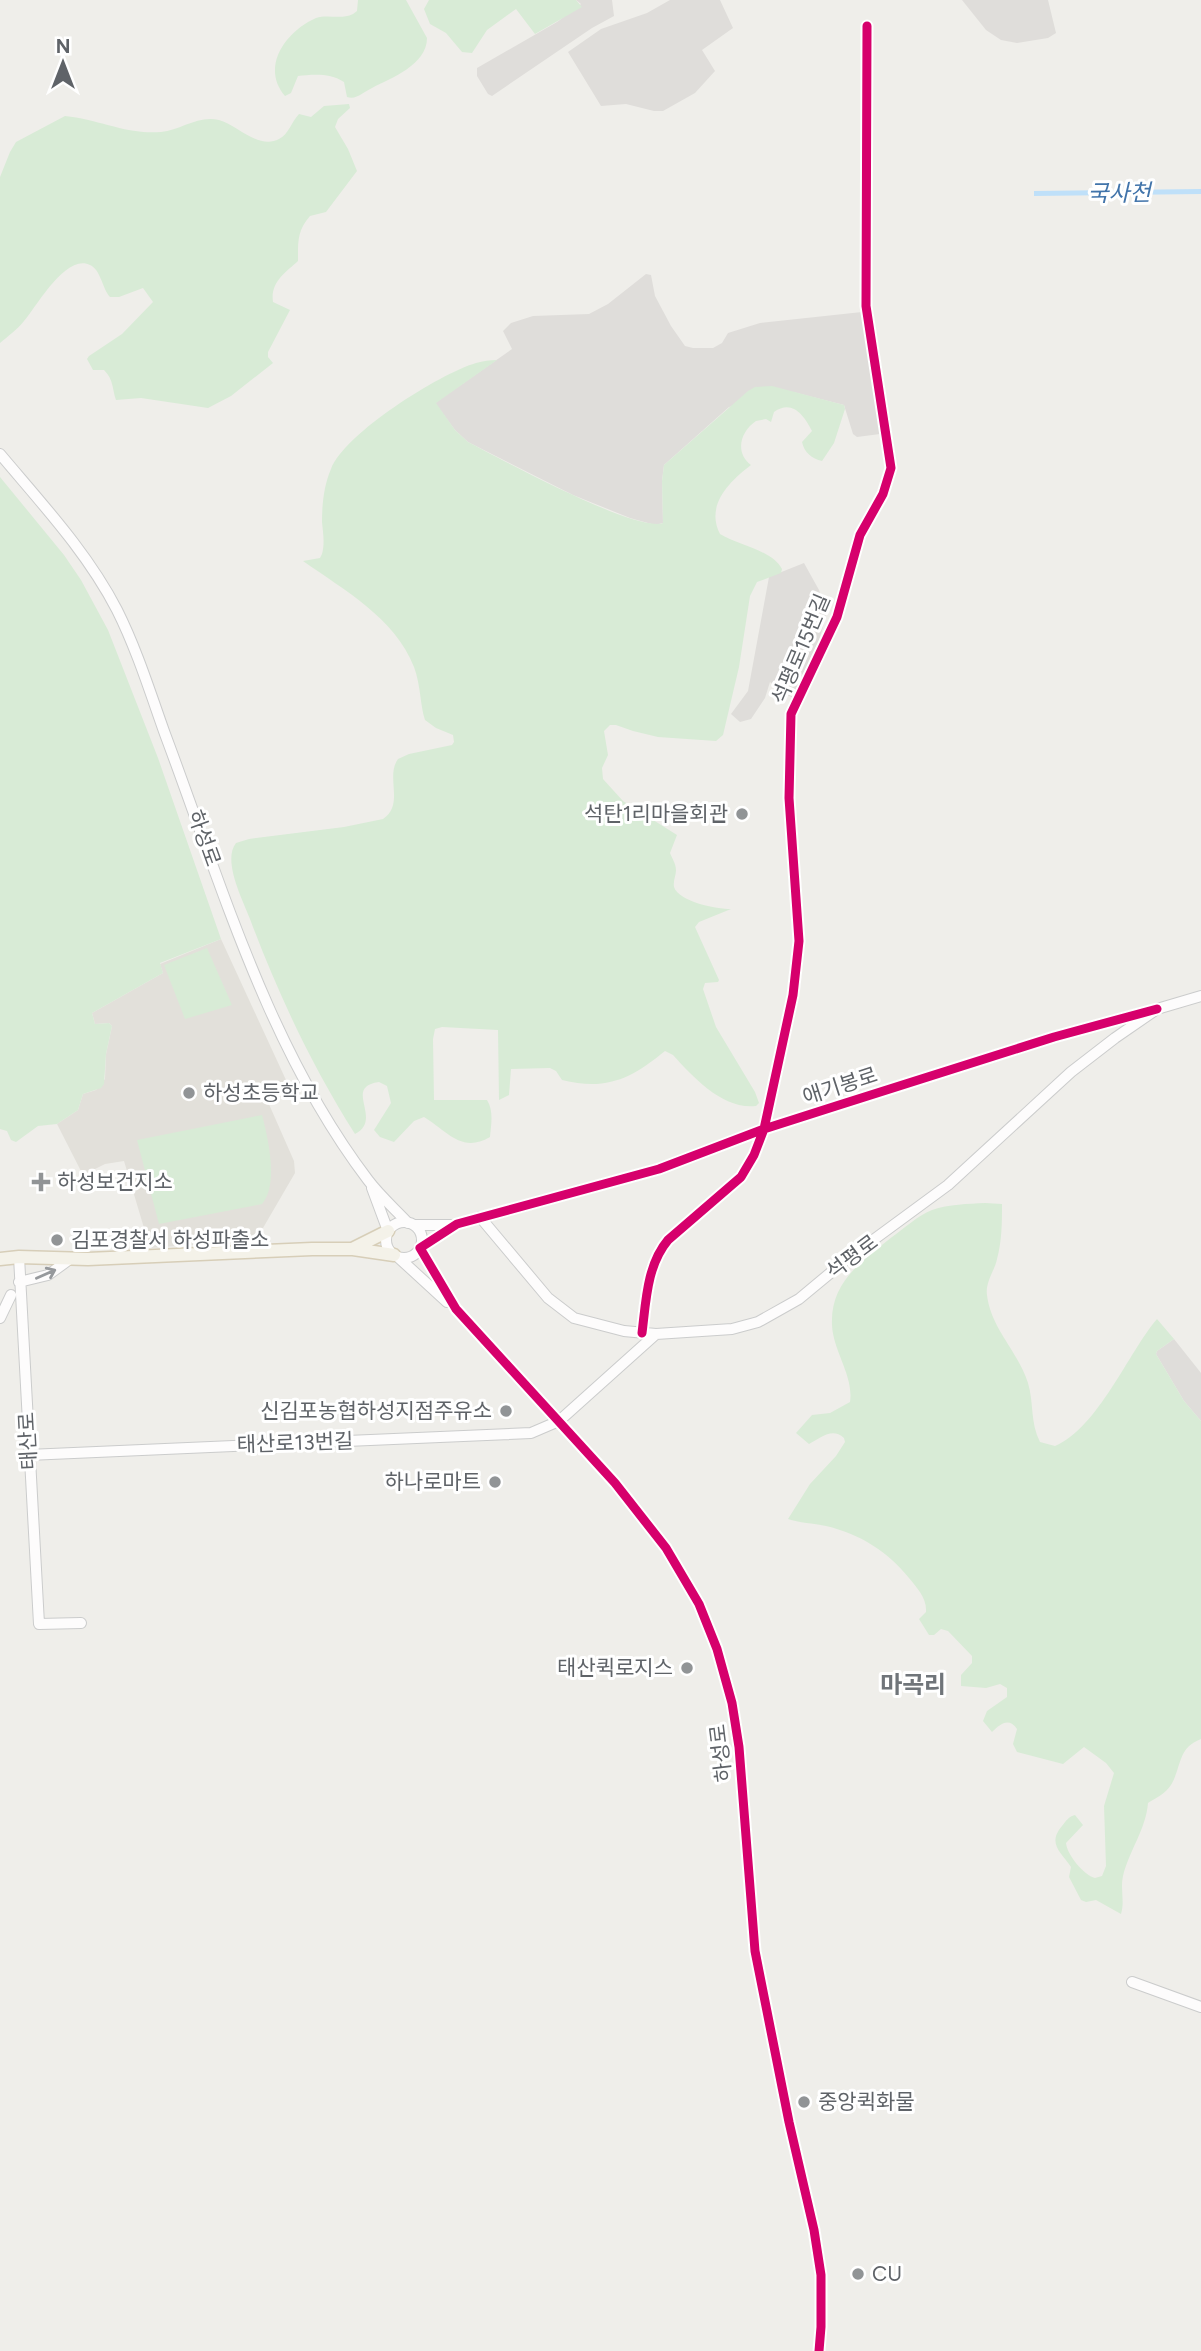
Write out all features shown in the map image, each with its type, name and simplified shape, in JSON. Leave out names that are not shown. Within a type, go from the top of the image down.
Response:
[{"type":"main road","points":[[353,1248],[388,1231]]},
{"type":"main road","points":[[0,1259],[70,1259],[353,1248],[396,1257]]},
{"type":"street","name":"석평로15번길","points":[[642,1333],[653,1266],[659,1251],[668,1240],[741,1177],[754,1155],[764,1129],[793,995],[799,941],[789,798],[790,714],[837,617],[860,536],[883,494],[891,468],[866,306],[867,26]]},
{"type":"street","name":"하성로","points":[[0,454],[78,547],[117,610],[139,662],[248,958],[276,1023],[318,1103],[369,1181],[411,1224]]},
{"type":"street","name":"석평로","points":[[480,1217],[548,1298],[561,1310],[590,1323],[656,1334],[732,1329],[758,1322],[778,1313],[948,1185],[1071,1072],[1157,1009],[1201,996]]},
{"type":"street","name":"애기봉로","points":[[420,1248],[457,1224],[659,1170],[764,1129],[1047,1039],[1157,1009]]},
{"type":"street","points":[[369,1181],[388,1231],[386,1246],[456,1309]]},
{"type":"street","points":[[388,1231],[397,1223],[457,1224]]},
{"type":"street","points":[[396,1257],[412,1256],[420,1248],[421,1235],[411,1224]]},
{"type":"street","name":"하성로","points":[[420,1248],[456,1309],[615,1483],[680,1568],[699,1604],[726,1676],[738,1748],[755,1951],[781,2086],[814,2230],[821,2275],[819,2351]]},
{"type":"street","name":"태산로","points":[[0,1318],[10,1294],[19,1282],[19,1257]]},
{"type":"street","points":[[19,1282],[48,1275],[70,1259]]},
{"type":"street","name":"태산로","points":[[10,1294],[28,1455],[38,1624],[81,1623]]},
{"type":"street","points":[[559,1422],[656,1334]]},
{"type":"street","name":"태산로13번길","points":[[28,1455],[531,1433],[559,1422]]},
{"type":"street","points":[[1132,1982],[1201,2007]]},
{"type":"shaded area","points":[[576,0],[612,0],[614,16],[492,96],[488,94],[477,76],[477,68],[557,22],[581,4]]},
{"type":"shaded area","points":[[670,0],[720,0],[733,28],[702,50],[715,71],[695,93],[663,111],[626,104],[601,106],[568,52],[601,29],[647,13]]},
{"type":"shaded area","points":[[962,0],[1048,0],[1056,33],[1048,38],[1017,43],[1001,40],[986,30]]},
{"type":"shaded area","points":[[646,274],[651,275],[655,296],[671,326],[685,346],[693,348],[713,348],[722,343],[728,333],[760,323],[862,312],[873,371],[880,434],[857,437],[853,434],[844,405],[793,392],[729,407],[664,465],[663,523],[655,525],[573,495],[468,442],[455,430],[435,403],[512,349],[503,331],[511,323],[533,316],[589,314],[608,304]]},
{"type":"shaded area","points":[[804,563],[819,590],[825,610],[826,617],[819,640],[792,697],[783,694],[770,682],[765,698],[751,719],[740,722],[731,714],[748,691],[769,577]]},
{"type":"shaded area","name":"하성초등학교","points":[[221,939],[292,1093],[268,1102],[294,1161],[295,1173],[256,1240],[150,1248],[124,1161],[105,1164],[83,1175],[57,1124],[78,1110],[83,1094],[96,1090],[105,1079],[106,1054],[112,1026],[109,1023],[95,1024],[92,1013],[163,973],[160,964]]},
{"type":"shaded area","points":[[1174,1339],[1201,1373],[1201,1421],[1184,1401],[1156,1354]]},
{"type":"green space","points":[[358,0],[406,0],[427,38],[421,56],[398,75],[357,97],[347,97],[344,82],[339,79],[316,75],[298,76],[291,93],[285,96],[275,73],[276,62],[286,41],[316,18],[353,14],[357,11]]},
{"type":"green space","points":[[429,0],[576,0],[582,7],[535,34],[516,9],[487,30],[472,53],[462,52],[446,33],[430,24],[424,9]]},
{"type":"green space","points":[[349,104],[350,108],[338,119],[335,127],[357,171],[326,212],[310,216],[306,221],[299,237],[298,261],[276,283],[273,302],[290,310],[268,352],[273,363],[231,396],[208,408],[141,398],[116,400],[107,374],[104,370],[93,370],[87,359],[122,334],[153,302],[143,288],[119,297],[110,297],[97,271],[90,265],[81,263],[62,273],[21,324],[0,343],[0,177],[16,142],[65,116],[148,132],[168,131],[204,119],[219,120],[256,139],[271,142],[285,134],[299,114],[311,117],[324,106]]},
{"type":"green space","points":[[497,360],[436,403],[455,430],[468,442],[567,492],[626,517],[648,523],[663,523],[664,465],[748,391],[755,387],[772,386],[844,405],[834,443],[822,461],[812,457],[805,449],[802,442],[812,431],[797,411],[780,408],[774,412],[771,422],[766,419],[756,421],[743,436],[741,448],[751,465],[728,486],[718,504],[716,523],[720,534],[763,552],[782,569],[781,573],[757,582],[750,596],[739,667],[723,735],[716,741],[658,737],[616,725],[610,725],[604,731],[608,755],[602,768],[603,779],[623,801],[677,835],[670,853],[676,868],[674,887],[677,892],[699,904],[731,909],[699,922],[695,927],[719,980],[705,983],[703,989],[716,1027],[755,1092],[759,1103],[756,1106],[732,1103],[721,1097],[699,1082],[673,1055],[665,1051],[641,1069],[605,1083],[562,1080],[556,1071],[550,1068],[511,1069],[509,1095],[499,1100],[498,1030],[442,1027],[435,1029],[433,1039],[434,1100],[487,1100],[491,1113],[490,1137],[480,1142],[462,1142],[424,1117],[414,1121],[394,1142],[380,1137],[374,1130],[391,1103],[387,1086],[379,1082],[364,1090],[366,1120],[363,1128],[355,1134],[297,1029],[272,975],[239,891],[231,860],[236,843],[383,819],[393,806],[393,774],[398,759],[452,745],[454,742],[453,735],[425,720],[414,667],[394,634],[367,606],[303,561],[320,558],[322,554],[322,508],[327,481],[340,455],[354,439],[395,407],[440,379],[476,363]]},
{"type":"green space","points":[[0,477],[64,555],[108,630],[158,758],[221,939],[160,963],[163,973],[92,1013],[95,1024],[109,1023],[112,1026],[106,1054],[104,1084],[101,1088],[83,1094],[78,1110],[57,1124],[38,1126],[16,1142],[11,1140],[7,1131],[0,1129]]},
{"type":"green space","points":[[207,948],[232,1005],[185,1019],[164,965]]},
{"type":"green space","points":[[262,1115],[271,1173],[270,1185],[262,1204],[159,1224],[137,1140]]},
{"type":"green space","points":[[1002,1204],[1000,1245],[987,1295],[994,1319],[1024,1371],[1040,1442],[1055,1446],[1071,1437],[1085,1423],[1099,1407],[1157,1319],[1174,1339],[1156,1354],[1184,1401],[1201,1421],[1201,1739],[1184,1753],[1169,1788],[1148,1803],[1144,1822],[1123,1876],[1121,1914],[1096,1900],[1081,1900],[1069,1877],[1071,1867],[1056,1843],[1062,1826],[1075,1815],[1083,1825],[1066,1843],[1069,1853],[1086,1873],[1095,1878],[1102,1876],[1106,1866],[1104,1806],[1114,1773],[1106,1763],[1084,1747],[1063,1764],[1017,1752],[1013,1744],[1017,1729],[1014,1725],[1004,1723],[992,1732],[983,1721],[987,1711],[1007,1697],[1007,1688],[1000,1684],[986,1688],[961,1686],[961,1675],[972,1663],[972,1656],[948,1631],[941,1629],[934,1635],[929,1635],[919,1619],[926,1612],[923,1598],[901,1568],[872,1545],[850,1534],[826,1526],[788,1519],[810,1484],[845,1442],[840,1435],[831,1433],[809,1444],[796,1433],[812,1415],[830,1413],[850,1402],[849,1383],[832,1325],[836,1296],[842,1285],[859,1264],[921,1215],[945,1207]]},
{"type":"water","name":"국사천","points":[[1201,189],[1201,194],[1034,196],[1034,191]]},
{"type":"cycle path","points":[[642,1333],[649,1284],[661,1250],[668,1240],[741,1177],[754,1155],[764,1129],[793,995],[799,941],[789,798],[791,714],[837,617],[860,535],[883,494],[891,468],[866,306],[867,26]]},
{"type":"cycle path","points":[[819,2351],[821,2275],[814,2230],[789,2122],[755,1951],[739,1747],[732,1703],[717,1649],[699,1604],[666,1548],[615,1483],[456,1309],[420,1248],[457,1224],[659,1169],[764,1129],[1054,1037],[1157,1009]]},
{"type":"place","name":"석탄1리마을회관","points":[[742,814]]},
{"type":"place","name":"하성초등학교","points":[[189,1093]]},
{"type":"place","name":"하성보건지소","points":[[41,1182]]},
{"type":"place","name":"김포경찰서 하성파출소","points":[[57,1240]]},
{"type":"place","name":"신김포농협하성지점주유소","points":[[506,1411]]},
{"type":"place","name":"하나로마트","points":[[495,1482]]},
{"type":"place","name":"태산퀵로지스","points":[[687,1668]]},
{"type":"place","name":"중앙퀵화물","points":[[804,2102]]},
{"type":"place","name":"CU","points":[[858,2274]]},
{"type":"district","name":"마곡리","points":[[913,1685]]}]
